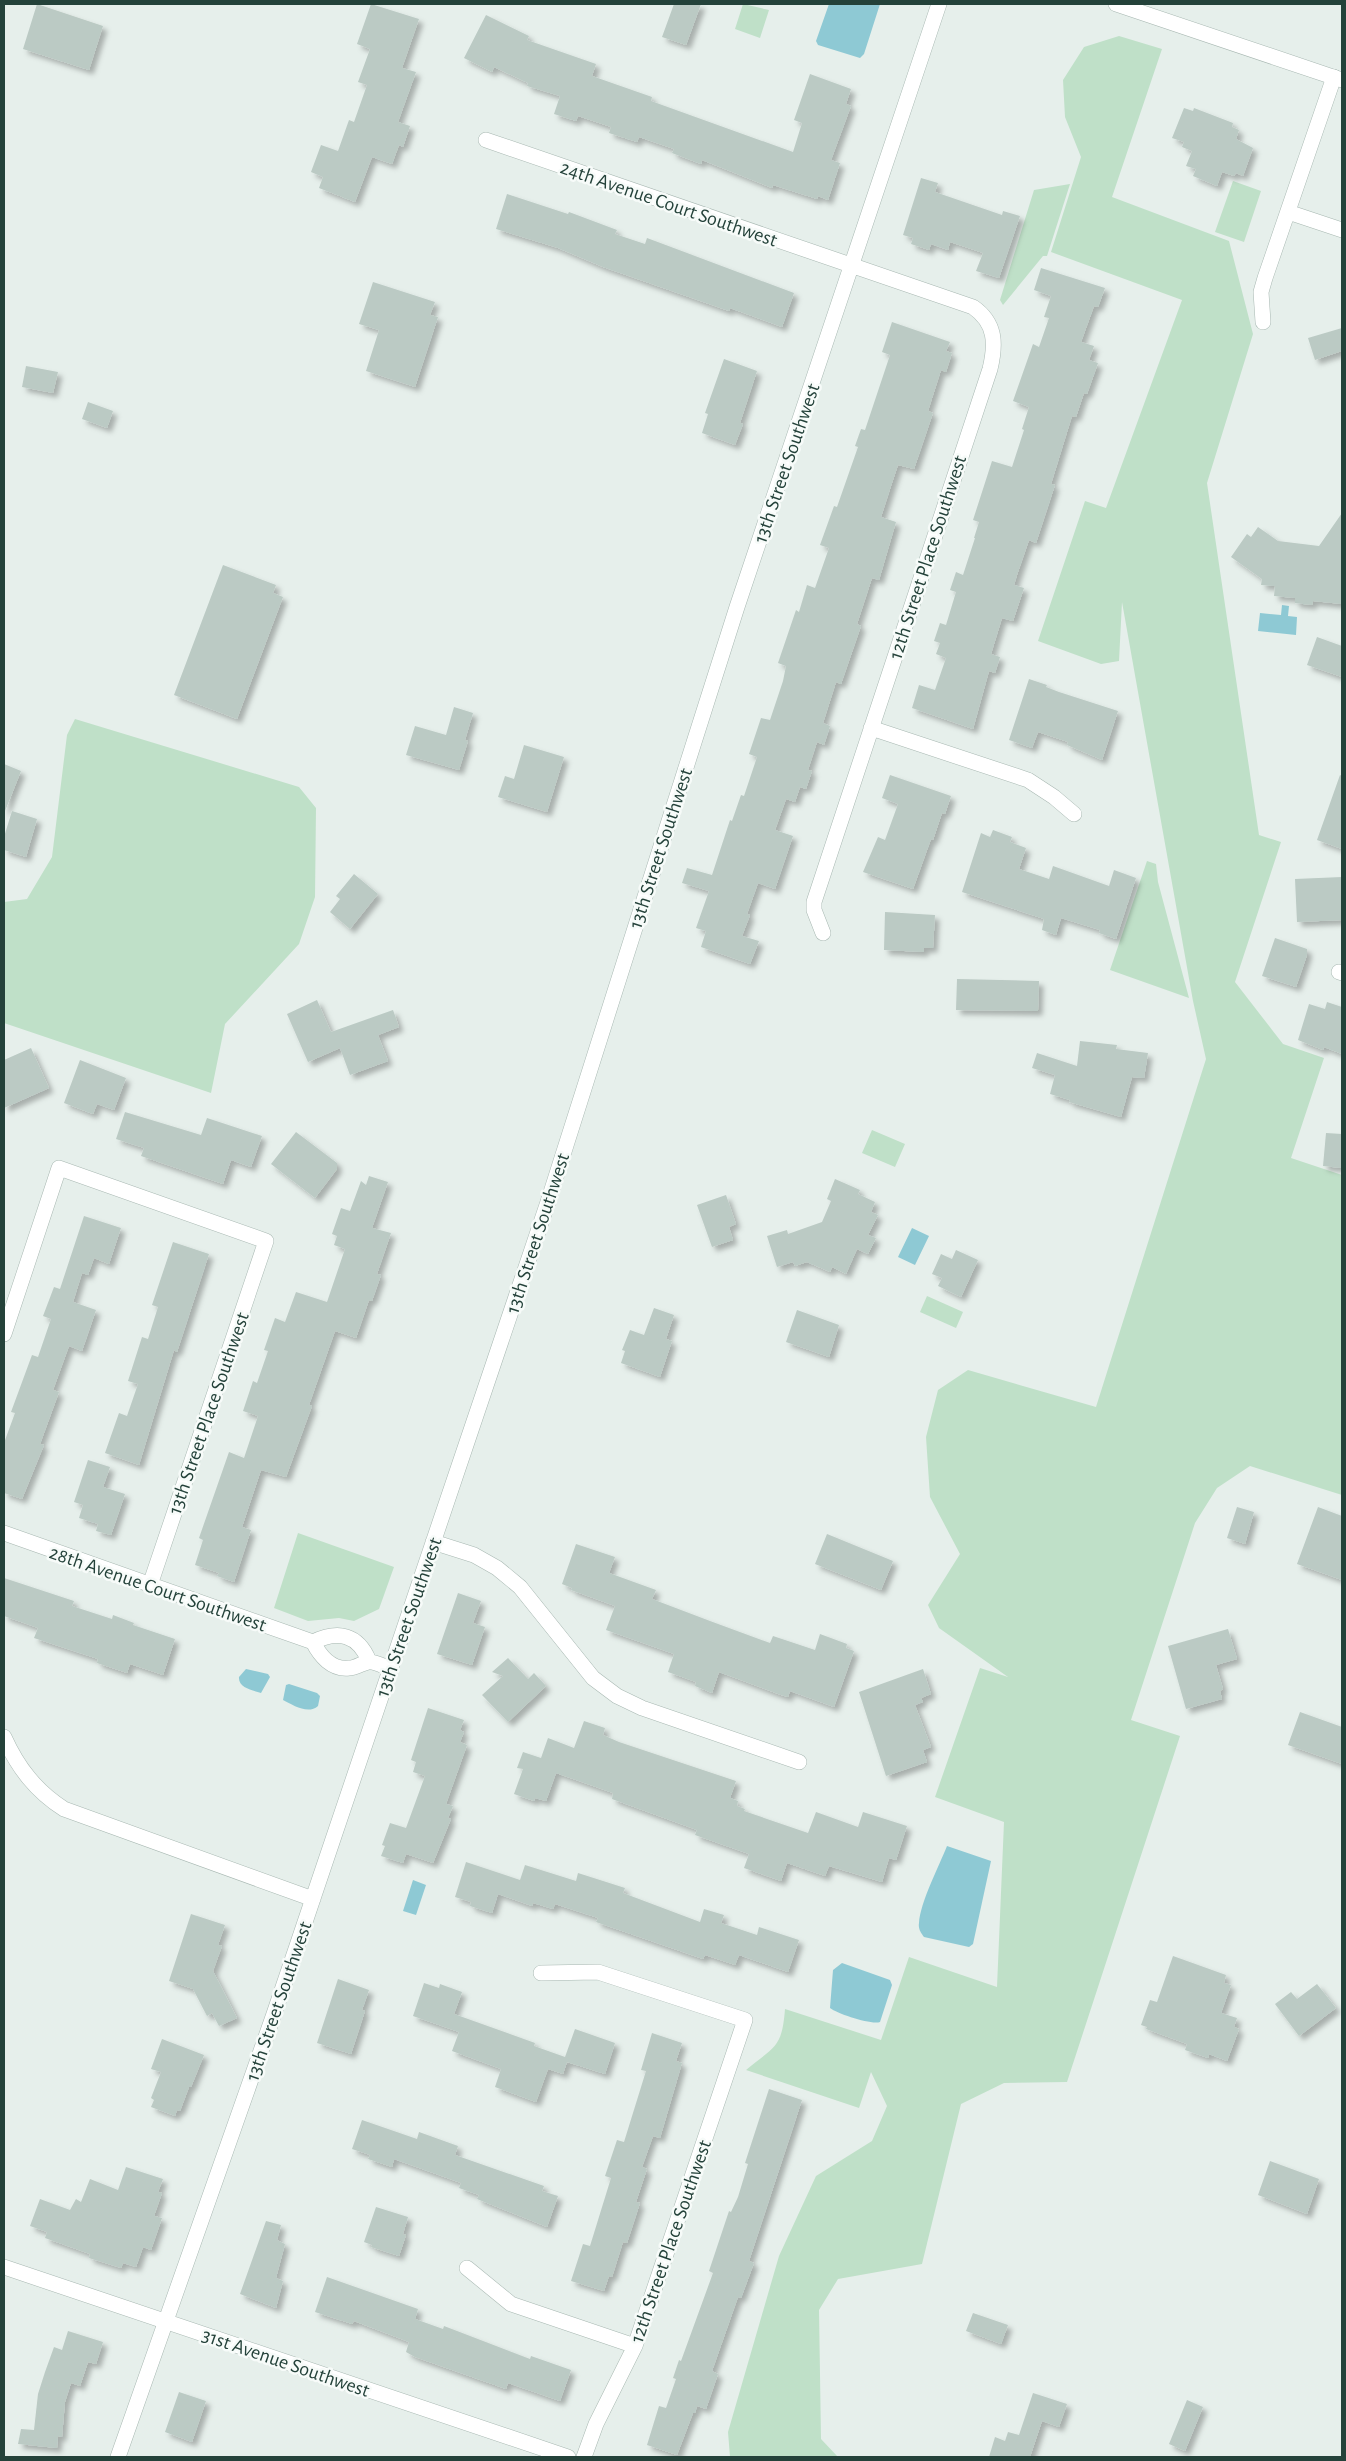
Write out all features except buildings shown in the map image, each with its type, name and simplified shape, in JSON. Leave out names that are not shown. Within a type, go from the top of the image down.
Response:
[{"type":"street","name":"13th Street Southwest","points":[[118,2457],[167,2322],[313,1899],[548,1202],[737,607],[939,4]]},
{"type":"street","points":[[1116,4],[1338,78],[1288,212],[1261,292],[1263,322]]},
{"type":"street","name":"24th Avenue Court Southwest","points":[[486,140],[852,267]]},
{"type":"street","points":[[1288,212],[1342,230]]},
{"type":"street","name":"12th Street Place Southwest","points":[[823,933],[814,910],[814,902],[994,352],[992,328],[983,313],[973,307],[852,267]]},
{"type":"street","points":[[871,728],[1028,780],[1054,797],[1074,814]]},
{"type":"street","name":"13th Street Place Southwest","points":[[4,1334],[59,1168],[266,1241],[150,1585]]},
{"type":"street","name":"28th Avenue Court Southwest","points":[[4,1534],[313,1642]]},
{"type":"street","points":[[433,1542],[474,1555],[497,1568],[520,1587],[593,1678],[617,1696],[642,1708],[800,1762]]},
{"type":"street","points":[[369,1661],[364,1649],[347,1637],[325,1636],[313,1642],[318,1652],[326,1661],[336,1666],[348,1668],[369,1661],[391,1669]]},
{"type":"street","points":[[4,1737],[11,1753],[30,1780],[49,1799],[64,1809],[313,1899]]},
{"type":"street","name":"12th Street Place Southwest","points":[[541,1973],[598,1972],[745,2020],[635,2346],[596,2424],[584,2457]]},
{"type":"street","name":"31st Avenue Southwest","points":[[4,2267],[568,2457]]},
{"type":"street","points":[[467,2268],[511,2304],[635,2346]]},
{"type":"green space","points":[[743,4],[769,10],[760,38],[735,29]]},
{"type":"green space","points":[[1119,36],[1162,49],[1112,197],[1229,241],[1253,334],[1207,483],[1259,835],[1281,842],[1235,982],[1283,1044],[1324,1058],[1291,1158],[1342,1175],[1342,1495],[1250,1466],[1217,1488],[1195,1523],[1131,1720],[1180,1736],[1067,2082],[1004,2083],[961,2104],[922,2264],[838,2279],[819,2310],[821,2439],[838,2457],[730,2457],[728,2432],[779,2256],[816,2176],[872,2141],[887,2106],[871,2072],[859,2108],[746,2070],[770,2050],[779,2039],[784,2022],[785,2009],[881,2040],[909,1957],[997,1987],[1004,1822],[935,1797],[980,1668],[1008,1677],[939,1628],[928,1605],[960,1554],[930,1497],[926,1437],[938,1390],[968,1370],[1096,1407],[1206,1059],[1193,1001],[1122,602],[1119,661],[1101,664],[1038,641],[1085,501],[1106,508],[1182,300],[1051,252],[1081,157],[1065,117],[1063,80],[1084,47]]},
{"type":"green space","points":[[1233,181],[1261,191],[1244,242],[1215,232]]},
{"type":"green space","points":[[1070,184],[1047,256],[1043,256],[1003,305],[1000,300],[1034,190]]},
{"type":"green space","points":[[75,719],[299,787],[316,808],[315,897],[299,944],[225,1024],[211,1093],[4,1023],[4,902],[27,899],[52,857],[67,735]]},
{"type":"green space","points":[[1147,861],[1156,864],[1158,882],[1189,998],[1110,970]]},
{"type":"green space","points":[[872,1130],[905,1144],[895,1167],[862,1153]]},
{"type":"green space","points":[[927,1296],[963,1312],[956,1328],[920,1312]]},
{"type":"green space","points":[[298,1533],[394,1567],[379,1609],[354,1621],[339,1618],[308,1621],[274,1608]]},
{"type":"water","points":[[829,4],[880,4],[864,54],[860,58],[818,45],[816,41]]},
{"type":"water","points":[[1282,605],[1289,606],[1288,616],[1297,617],[1296,635],[1258,631],[1260,613],[1281,615]]},
{"type":"water","points":[[912,1228],[929,1236],[915,1265],[898,1257]]},
{"type":"water","points":[[246,1669],[268,1674],[270,1677],[261,1693],[246,1688],[239,1681],[239,1677]]},
{"type":"water","points":[[289,1684],[317,1693],[320,1696],[318,1706],[310,1710],[283,1700],[286,1685]]},
{"type":"water","points":[[947,1846],[991,1861],[973,1944],[969,1947],[924,1937],[919,1927],[920,1915],[926,1895]]},
{"type":"water","points":[[413,1880],[426,1885],[416,1915],[403,1911]]},
{"type":"water","points":[[842,1963],[890,1980],[892,1985],[880,2022],[876,2023],[855,2018],[830,2008],[833,1970]]}]
